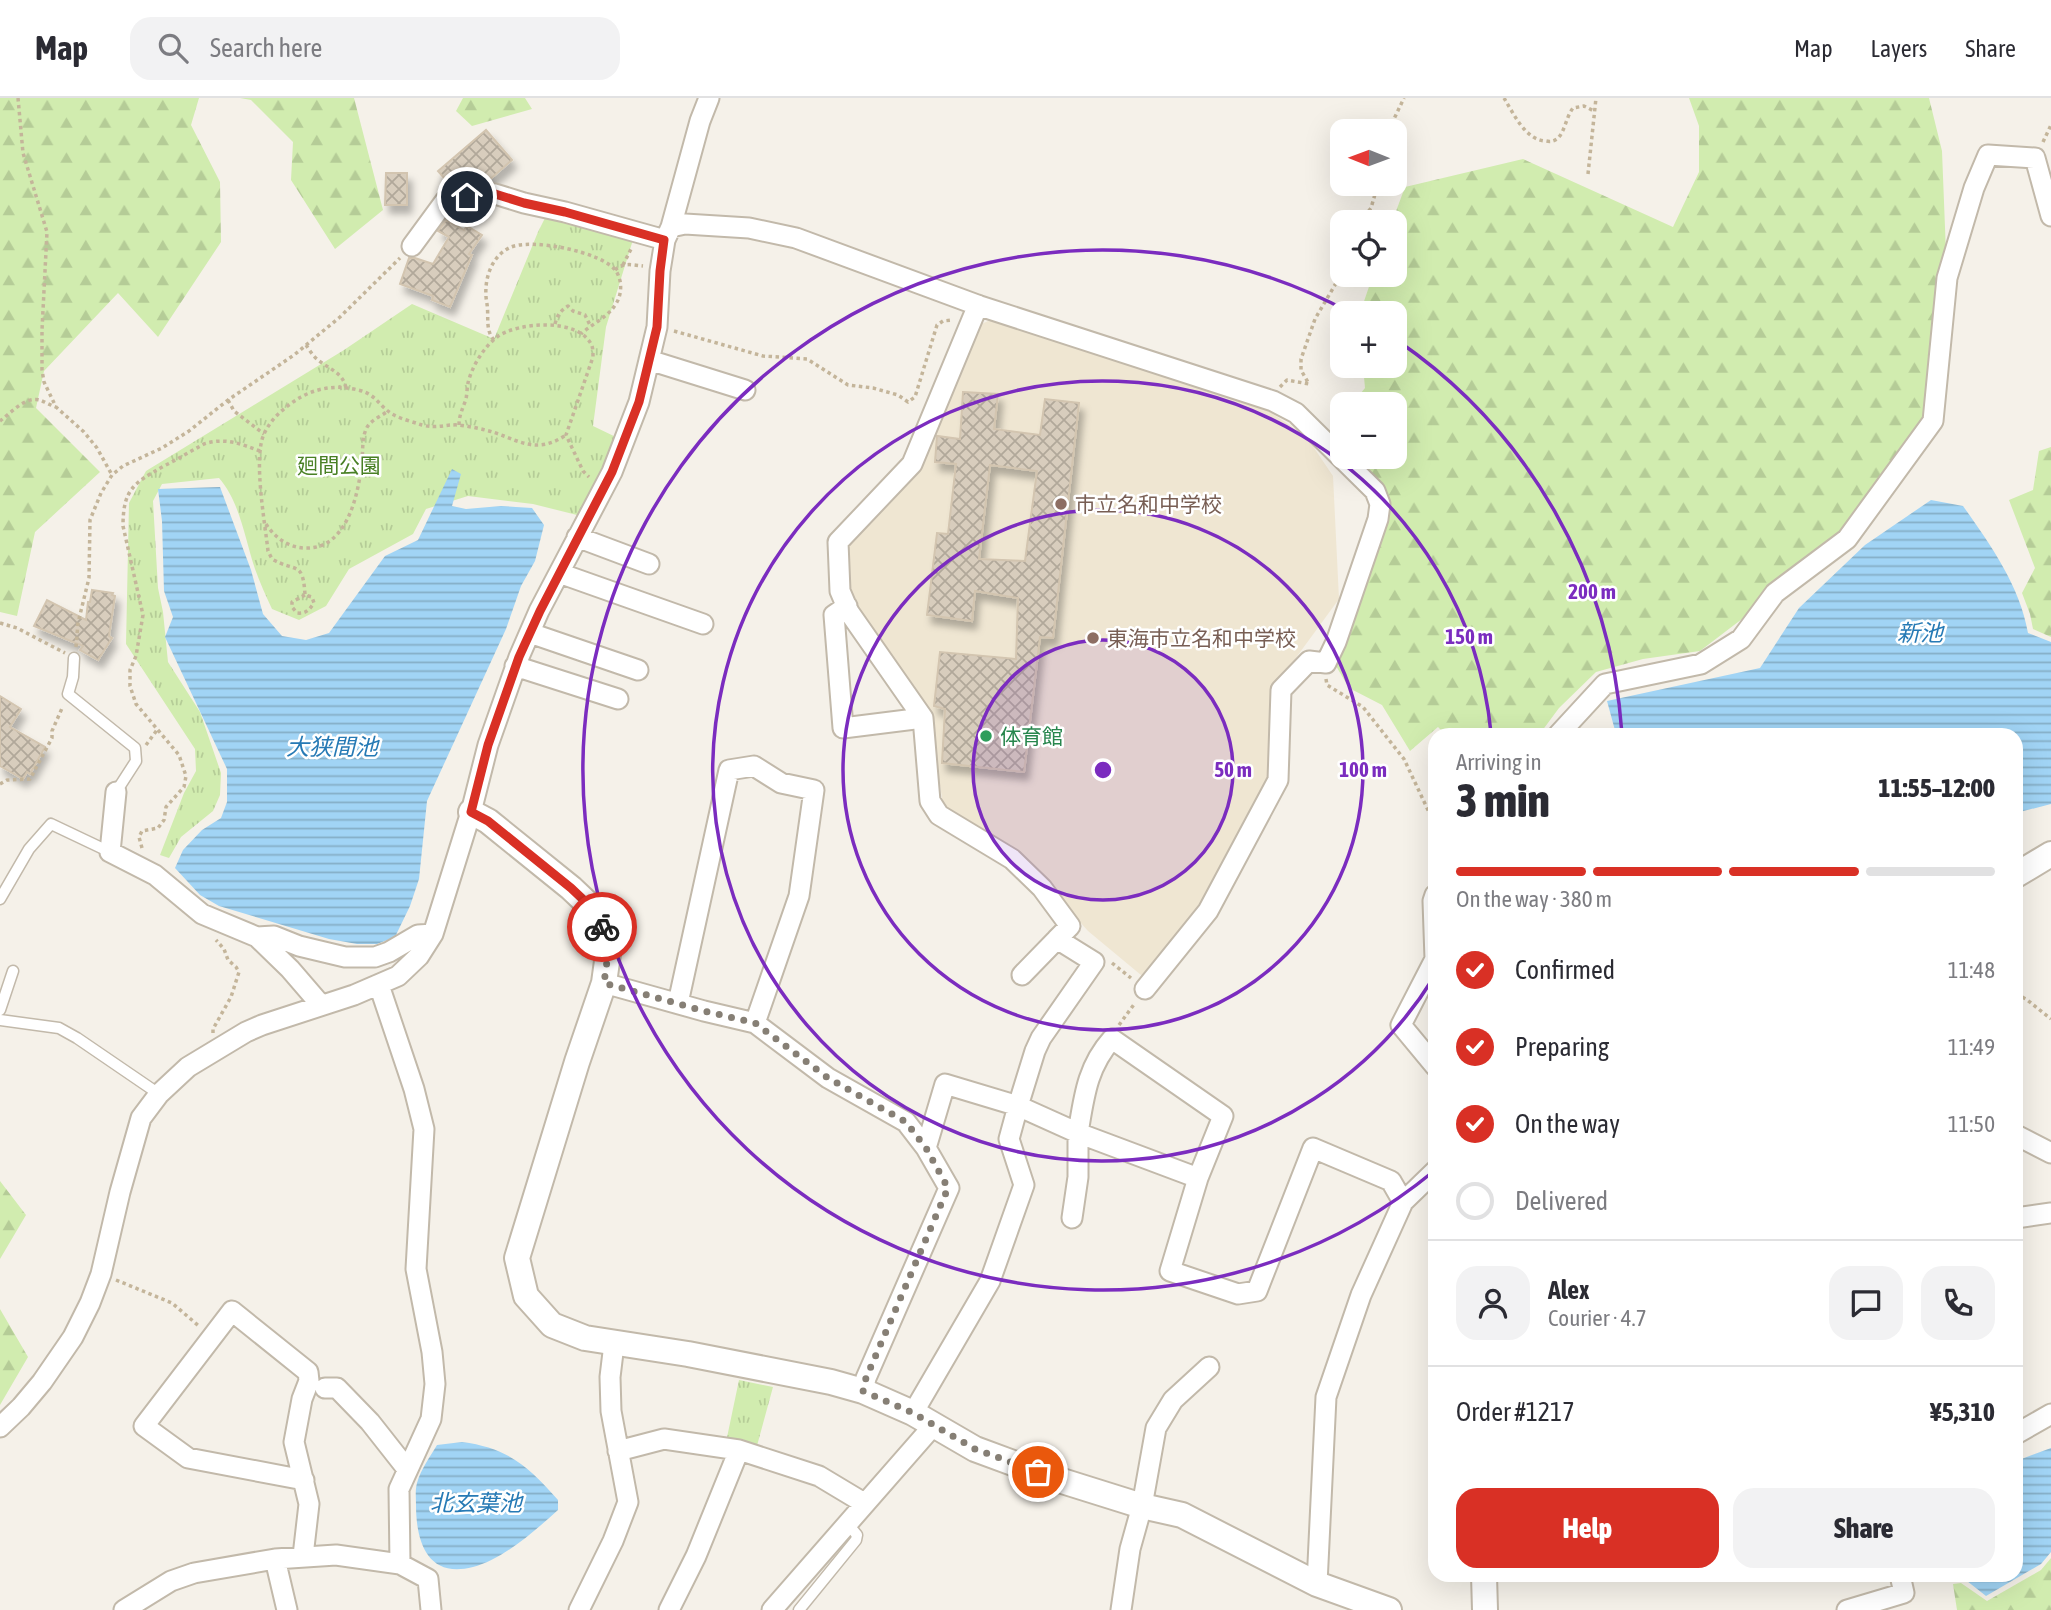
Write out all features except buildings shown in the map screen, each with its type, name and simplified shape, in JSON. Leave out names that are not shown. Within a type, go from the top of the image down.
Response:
[{"type":"street","points":[[0,1427],[42,1382],[73,1337],[102,1274],[120,1192],[141,1118],[159,1094],[188,1067],[254,1028],[398,976],[419,956],[433,934],[471,812],[488,745],[515,666],[577,537],[612,472],[639,402],[657,327],[660,271],[668,233],[709,98]]},
{"type":"street","points":[[1564,728],[1605,684],[1701,664],[1741,639],[1775,593],[1847,539],[1933,421],[1947,278],[1974,188],[1988,155],[2035,158],[2051,216]]},
{"type":"street","points":[[412,246],[445,201],[478,192],[668,233],[685,224],[749,228],[796,238],[975,313],[1273,401],[1296,413],[1375,491],[1380,504],[1378,519],[1336,642],[1326,663],[1309,662],[1281,690],[1278,779],[1208,911],[1145,989]]},
{"type":"street","points":[[975,313],[912,464],[838,542],[840,591],[847,606],[923,718],[930,802],[939,815],[1012,859],[1042,888],[1070,926],[1022,975]]},
{"type":"street","points":[[649,360],[745,390]]},
{"type":"street","points":[[577,537],[649,564]]},
{"type":"street","points":[[559,573],[702,624]]},
{"type":"street","points":[[847,606],[834,615],[843,728],[923,718]]},
{"type":"street","points":[[530,633],[638,670]]},
{"type":"street","points":[[515,666],[618,698]]},
{"type":"street","points":[[678,1003],[729,770],[754,766],[780,783],[814,790],[799,896],[755,1023]]},
{"type":"street","points":[[116,792],[110,852],[155,875],[202,914],[257,937],[321,1004]]},
{"type":"street","points":[[471,812],[488,821],[590,906],[603,930],[608,954],[604,983],[517,1258],[526,1296],[552,1325],[585,1338],[701,1357],[831,1382],[863,1391],[975,1449],[1059,1480],[1142,1506],[1182,1515],[1317,1584],[1389,1610]]},
{"type":"street","points":[[2023,872],[2049,860]]},
{"type":"street","points":[[257,937],[274,936],[299,946],[345,957],[375,957],[418,935],[433,934]]},
{"type":"street","points":[[772,1610],[864,1503],[923,1420],[990,1282],[1024,1185],[1009,1139],[1035,1051],[1041,1038],[1094,962],[1056,939]]},
{"type":"street","points":[[1428,973],[1401,1025],[1428,1058]]},
{"type":"street","points":[[604,983],[755,1023],[828,1078],[906,1122],[926,1148],[948,1188],[866,1378],[863,1391]]},
{"type":"street","points":[[379,985],[414,1089],[424,1129],[416,1269],[432,1352],[435,1384],[431,1419],[399,1489],[401,1564]]},
{"type":"street","points":[[1072,1218],[1078,1177],[1078,1133],[1087,1080],[1100,1053],[1112,1040],[1223,1116],[1198,1178],[1170,1271],[1238,1294],[1258,1291],[1313,1148],[1391,1181],[1403,1202]]},
{"type":"street","points":[[926,1148],[945,1084],[1018,1106],[1078,1133],[1198,1178]]},
{"type":"street","points":[[2023,1139],[2051,1153]]},
{"type":"street","points":[[1317,1584],[1326,1397],[1361,1295],[1403,1202],[1428,1178]]},
{"type":"street","points":[[2023,1217],[2051,1213]]},
{"type":"street","points":[[303,1556],[309,1504],[295,1432],[309,1381],[308,1372],[232,1311],[144,1426],[188,1458],[304,1480]]},
{"type":"street","points":[[579,1610],[613,1541],[628,1502],[611,1399],[610,1377],[614,1344]]},
{"type":"street","points":[[1121,1610],[1132,1539],[1142,1506],[1156,1428],[1173,1400],[1209,1367]]},
{"type":"street","points":[[325,1388],[337,1388],[370,1422],[407,1469]]},
{"type":"street","points":[[2023,1430],[2051,1414]]},
{"type":"street","points":[[618,1451],[664,1438],[739,1450],[819,1476],[864,1503]]},
{"type":"street","points":[[669,1610],[696,1556],[739,1450]]},
{"type":"street","points":[[124,1610],[171,1581],[194,1573],[275,1559],[336,1555],[401,1564],[428,1579],[431,1610]]},
{"type":"street","points":[[275,1559],[287,1610]]},
{"type":"street","points":[[1484,1582],[1485,1610]]},
{"type":"street","points":[[1847,1610],[1904,1592],[1902,1582]]},
{"type":"lane","points":[[74,658],[73,677],[68,694],[135,748],[136,761],[116,792]]},
{"type":"lane","points":[[0,899],[29,849],[51,824],[110,852]]},
{"type":"lane","points":[[0,1010],[13,971]]},
{"type":"lane","points":[[0,1020],[59,1028],[159,1094]]},
{"type":"lane","points":[[799,1610],[856,1540],[858,1535],[847,1523]]},
{"type":"path","points":[[18,98],[23,153],[47,232],[42,370],[44,382],[56,407]]},
{"type":"path","points":[[1394,119],[1404,98]]},
{"type":"path","points":[[1504,98],[1528,133],[1542,141],[1554,141],[1558,138],[1573,108],[1584,106],[1594,111]]},
{"type":"path","points":[[1588,174],[1596,98]]},
{"type":"path","points":[[494,340],[488,331],[485,294],[488,274],[500,255],[510,247],[525,244],[564,247],[598,259],[615,270],[621,288],[618,301],[605,317],[590,325],[581,334]]},
{"type":"path","points":[[622,265],[627,253],[635,245]]},
{"type":"path","points":[[0,622],[74,658],[78,623],[89,578],[90,520],[112,475],[123,466],[162,448],[190,431],[228,400],[306,345],[340,317],[412,246]]},
{"type":"path","points":[[644,273],[647,258]]},
{"type":"path","points":[[1273,401],[1281,385],[1287,380],[1309,384],[1301,370],[1301,359],[1315,318],[1334,287]]},
{"type":"path","points":[[555,324],[562,310],[568,306],[585,315],[590,325]]},
{"type":"path","points":[[657,327],[763,356],[807,359],[848,385],[898,394],[908,402],[915,397],[937,325],[975,313]]},
{"type":"path","points":[[459,425],[468,382],[485,348],[500,335],[532,325],[555,324],[581,334],[592,344],[593,357],[566,435],[583,471],[592,481]]},
{"type":"path","points":[[306,345],[315,358],[339,374],[346,387]]},
{"type":"path","points":[[306,595],[304,577],[300,571],[272,559],[268,551],[260,451],[264,434],[285,407],[299,398],[319,389],[346,387],[370,393],[395,415],[431,427],[459,425],[493,432],[526,445],[549,443],[566,435]]},
{"type":"path","points":[[0,421],[32,399],[56,407],[84,432],[97,448],[112,475]]},
{"type":"path","points":[[228,400],[234,411],[264,434]]},
{"type":"path","points":[[265,522],[281,540],[297,547],[316,547],[334,539],[345,525],[354,498],[361,471],[365,432],[374,419],[388,411]]},
{"type":"path","points":[[139,866],[144,852],[139,838],[142,831],[158,828],[164,820],[166,807],[184,787],[186,776],[179,755],[136,704],[130,686],[143,615],[123,526],[122,512],[125,501],[137,481],[204,444],[225,440],[260,451]]},
{"type":"path","points":[[306,595],[312,597],[314,603],[303,614],[297,613],[292,602],[306,595]]},
{"type":"path","points":[[1326,663],[1327,685],[1363,707],[1404,759],[1428,810]]},
{"type":"path","points":[[0,784],[7,780],[30,779],[52,738],[52,731],[68,694]]},
{"type":"path","points":[[208,917],[208,929],[239,972],[231,997],[213,1029],[213,1052]]},
{"type":"path","points":[[1106,959],[1145,989],[1118,1027]]},
{"type":"path","points":[[2023,998],[2051,1019]]},
{"type":"path","points":[[102,1274],[172,1303],[212,1336]]},
{"type":"shaded area","name":"東海市立名和中学校","points":[[995,318],[1267,410],[1306,436],[1333,476],[1339,599],[1273,693],[1270,778],[1212,895],[1147,980],[1088,931],[1011,845],[944,810],[929,718],[846,593],[844,544],[919,467],[979,325]]},
{"type":"green space","points":[[0,98],[199,98],[191,125],[220,182],[221,242],[158,337],[118,293],[44,371],[36,408],[100,472],[35,532],[17,616],[0,612]]},
{"type":"green space","points":[[240,98],[354,98],[383,210],[335,249],[291,180],[293,142],[251,100]]},
{"type":"green space","points":[[463,98],[525,98],[532,109],[472,126],[456,111]]},
{"type":"green space","points":[[1689,98],[1929,98],[1942,151],[1947,278],[1933,421],[1847,539],[1700,651],[1643,659],[1596,672],[1559,708],[1544,728],[1428,728],[1428,736],[1410,751],[1382,705],[1349,688],[1336,666],[1387,513],[1361,469],[1407,469],[1407,392],[1362,392],[1365,388],[1364,378],[1407,378],[1407,301],[1364,301],[1369,287],[1407,287],[1407,210],[1396,210],[1402,196],[1407,196],[1407,187],[1523,159],[1673,227],[1699,172],[1699,126]]},
{"type":"green space","name":"廻間公園","points":[[547,214],[636,230],[606,327],[593,426],[620,439],[581,516],[533,504],[468,496],[426,509],[413,534],[349,569],[326,606],[299,620],[272,609],[255,569],[237,509],[219,478],[162,484],[153,501],[158,588],[168,662],[200,712],[221,773],[220,795],[213,811],[181,837],[169,858],[160,855],[184,793],[196,771],[195,749],[126,644],[129,503],[146,471],[344,350],[412,304],[494,339]]},
{"type":"green space","points":[[2051,447],[2051,637],[2033,629],[2022,593],[2035,568],[2009,500],[2033,490],[2039,451]]},
{"type":"green space","points":[[0,1181],[26,1215],[0,1259]]},
{"type":"green space","points":[[0,1309],[28,1357],[0,1405]]},
{"type":"green space","points":[[739,1380],[773,1387],[755,1453],[725,1447]]},
{"type":"green space","points":[[2051,1558],[2051,1610],[1957,1610],[1953,1584],[1961,1583],[1987,1601],[2041,1570]]},
{"type":"water","name":"大狭間池","points":[[452,469],[461,474],[452,506],[466,509],[501,506],[532,508],[544,525],[535,561],[521,586],[506,629],[427,801],[419,879],[395,937],[377,944],[357,944],[329,939],[219,906],[200,895],[175,868],[183,850],[202,830],[221,818],[227,802],[227,769],[165,637],[173,617],[164,591],[162,521],[158,489],[220,487],[251,570],[263,614],[282,636],[306,640],[329,633],[385,556],[418,540]]},
{"type":"water","name":"新池","points":[[1931,500],[1963,506],[2011,582],[2028,633],[2051,642],[2051,804],[2023,811],[2023,728],[1614,728],[1607,701],[1760,668],[1799,608],[1865,545]]},
{"type":"water","name":"北玄葉池","points":[[462,1442],[492,1449],[516,1460],[537,1477],[558,1500],[558,1510],[507,1551],[473,1567],[457,1569],[435,1562],[427,1554],[418,1532],[416,1491],[421,1473],[437,1445]]},
{"type":"water","points":[[2051,1448],[2051,1552],[2041,1564],[2023,1574],[2023,1458]]},
{"type":"water","points":[[1968,1582],[2010,1582],[1986,1596]]},
{"type":"way so far","points":[[602,927],[608,954],[604,983],[755,1023],[828,1078],[906,1122],[926,1148],[948,1188],[866,1378],[863,1391],[913,1413],[975,1449],[1038,1472]]},
{"type":"place","name":"市立名和中学校","points":[[1061,504]]},
{"type":"place","name":"東海市立名和中学校","points":[[1093,638]]},
{"type":"place","name":"体育館","points":[[986,736]]},
{"type":"route","points":[[467,197],[478,192],[495,194],[664,240],[657,327],[639,402],[612,472],[519,657],[488,745],[471,812],[488,821],[571,888],[590,906],[602,927]]}]
